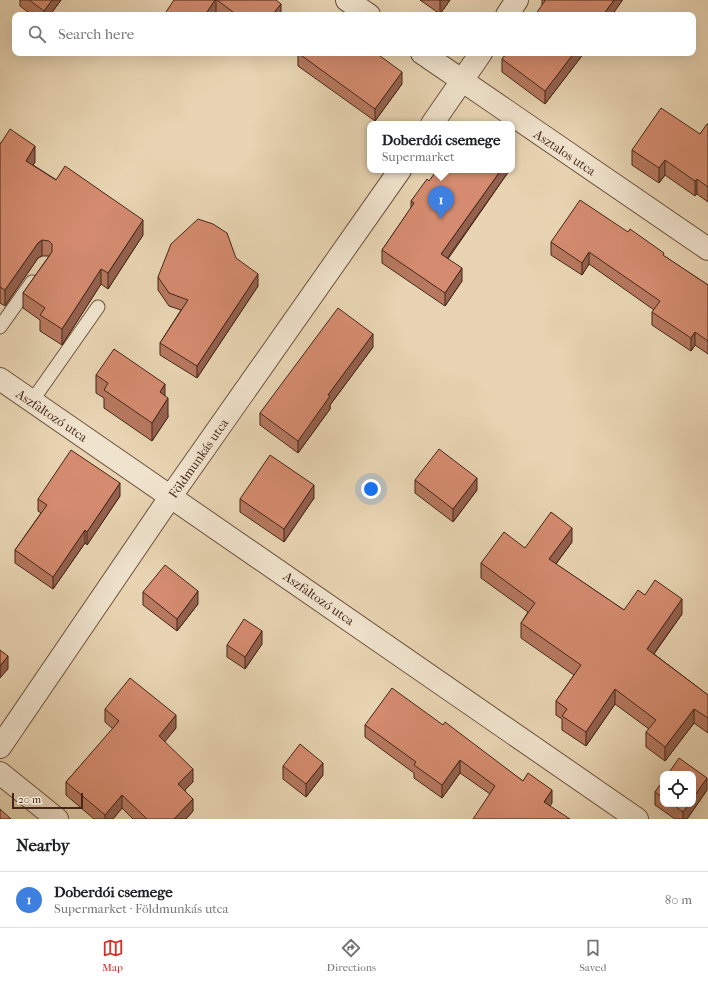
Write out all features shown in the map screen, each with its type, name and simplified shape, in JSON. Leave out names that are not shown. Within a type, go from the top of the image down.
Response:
[{"type":"street","points":[[347,0],[365,12]]},
{"type":"street","points":[[509,12],[517,0]]},
{"type":"street","name":"Asztalos utca","points":[[426,56],[708,249]]},
{"type":"street","points":[[434,121],[479,56]]},
{"type":"street","name":"Földmunkás utca","points":[[0,747],[171,496],[398,173]]},
{"type":"street","name":"Aszfaltozó utca","points":[[0,379],[638,819]]},
{"type":"street","points":[[0,774],[57,819]]},
{"type":"lane","points":[[0,328],[41,270]]},
{"type":"lane","points":[[32,401],[98,307]]},
{"type":"building","points":[[29,0],[52,0],[44,11]]},
{"type":"building","points":[[174,0],[215,0],[207,12],[166,12]]},
{"type":"building","points":[[217,0],[276,0],[281,4],[274,12],[233,12]]},
{"type":"building","points":[[544,0],[614,0],[605,12],[537,12],[545,1]]},
{"type":"building","points":[[302,56],[380,56],[402,72],[375,109]]},
{"type":"building","points":[[504,56],[572,56],[545,91],[502,59]]},
{"type":"building","points":[[661,108],[700,134],[708,124],[708,187],[697,179],[695,181],[665,160],[659,168],[632,150]]},
{"type":"building","points":[[10,129],[35,146],[26,161],[56,180],[65,166],[143,220],[108,273],[101,269],[62,329],[40,315],[45,308],[23,293],[52,252],[52,244],[49,241],[42,240],[38,243],[5,290],[0,287],[0,143]]},
{"type":"building","points":[[435,173],[499,173],[441,254],[462,268],[445,293],[382,250],[414,203],[411,201],[427,179],[429,181]]},
{"type":"building","points":[[580,200],[628,232],[630,229],[664,253],[663,255],[708,285],[708,341],[695,332],[691,338],[652,312],[660,301],[589,252],[582,263],[551,242]]},
{"type":"building","points":[[198,219],[213,224],[227,233],[236,258],[258,274],[197,366],[160,343],[188,300],[169,293],[158,277],[171,244]]},
{"type":"building","points":[[338,308],[373,334],[328,395],[330,396],[298,441],[260,413]]},
{"type":"building","points":[[114,349],[165,384],[160,392],[168,398],[152,423],[104,390],[108,383],[96,375]]},
{"type":"building","points":[[439,449],[477,478],[453,509],[415,480]]},
{"type":"building","points":[[71,450],[120,483],[87,532],[85,530],[53,577],[15,550],[47,505],[38,499]]},
{"type":"building","points":[[270,455],[314,485],[284,529],[240,499]]},
{"type":"building","points":[[551,512],[572,528],[549,559],[624,610],[638,590],[645,595],[655,580],[682,599],[647,649],[708,695],[708,718],[694,709],[665,747],[646,732],[656,720],[615,689],[586,732],[562,716],[567,709],[556,701],[581,665],[521,623],[535,603],[481,563],[504,532],[525,548]]},
{"type":"building","points":[[165,565],[198,591],[177,619],[143,592]]},
{"type":"building","points":[[244,619],[262,631],[245,657],[227,645]]},
{"type":"building","points":[[0,650],[8,656],[0,666]]},
{"type":"building","points":[[130,678],[176,715],[159,736],[193,769],[178,784],[193,799],[174,819],[147,819],[122,795],[105,815],[66,782],[119,721],[105,709]]},
{"type":"building","points":[[392,688],[443,725],[445,722],[523,781],[528,773],[552,790],[544,802],[570,819],[473,819],[495,786],[460,760],[442,785],[414,765],[416,762],[365,725]]},
{"type":"building","points":[[300,744],[323,763],[306,784],[283,766]]},
{"type":"building","points":[[679,758],[707,778],[696,794],[696,771],[670,771]]},
{"type":"building","points":[[660,785],[660,796],[655,792]]},
{"type":"building","points":[[676,807],[687,807],[683,812]]},
{"type":"building","points":[[0,809],[11,819],[0,819]]},
{"type":"place","name":"Doberdói csemege","points":[[441,219]]}]
